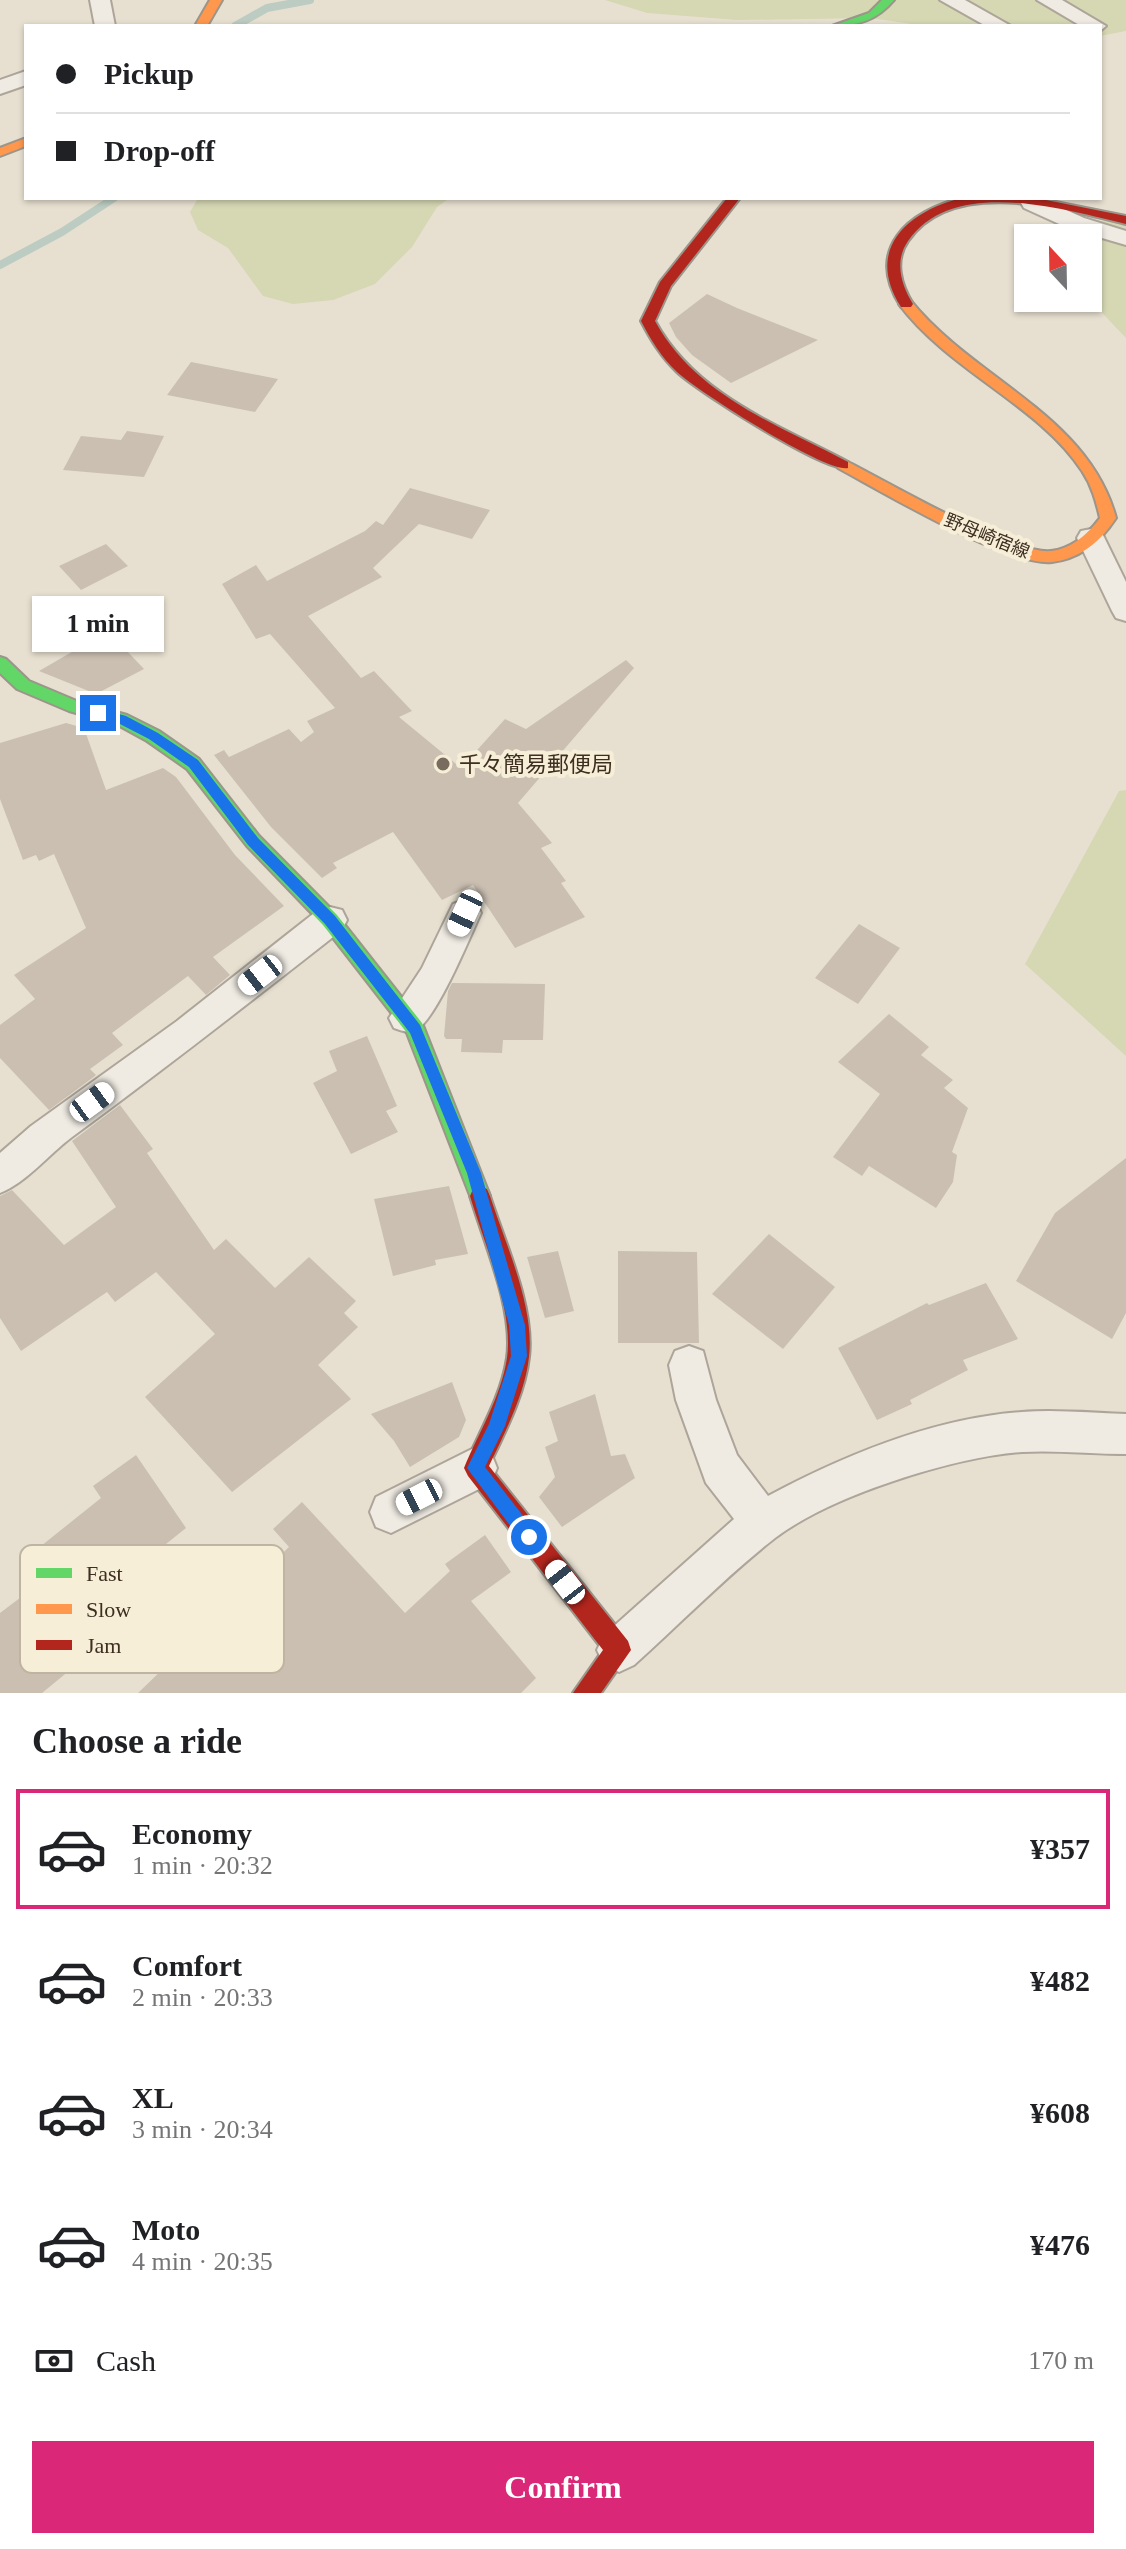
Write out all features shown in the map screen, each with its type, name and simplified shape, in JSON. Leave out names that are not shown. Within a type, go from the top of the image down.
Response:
[{"type":"main road","points":[[202,24],[216,0]]},
{"type":"main road","points":[[846,24],[884,8],[888,0]]},
{"type":"main road","points":[[0,152],[24,143]]},
{"type":"main road","name":"野母崎宿線","points":[[732,200],[672,275],[650,314],[650,328],[672,357],[724,399],[942,518],[1017,551],[1041,557],[1056,556],[1081,546],[1091,538]]},
{"type":"main road","points":[[1091,538],[1108,518],[1101,487],[1092,473],[1034,416],[937,338],[905,303],[898,291],[893,254],[901,236],[932,208],[962,200],[1032,203],[1126,220]]},
{"type":"main road","points":[[0,664],[23,685],[75,707],[121,719],[153,736],[193,764],[253,841],[330,920],[415,1029],[474,1173],[517,1325],[519,1356],[496,1426],[476,1468],[619,1650],[585,1693]]},
{"type":"street","points":[[100,0],[105,24]]},
{"type":"street","points":[[950,0],[997,24]]},
{"type":"street","points":[[1047,0],[1092,24]]},
{"type":"street","points":[[0,88],[24,78]]},
{"type":"street","points":[[1032,203],[1076,223],[1126,238]]},
{"type":"street","points":[[1091,538],[1126,611]]},
{"type":"street","points":[[406,1018],[435,977],[465,913]]},
{"type":"street","points":[[0,1176],[44,1137],[189,1031],[330,920]]},
{"type":"street","points":[[689,1365],[696,1400],[721,1468],[762,1522]]},
{"type":"street","points":[[619,1650],[762,1522],[812,1495],[891,1461],[959,1442],[1022,1432],[1126,1434]]},
{"type":"street","points":[[391,1512],[476,1468]]},
{"type":"green space","points":[[605,0],[1126,0],[1126,31],[1102,36],[1102,24],[912,24],[871,18],[738,20],[647,13]]},
{"type":"green space","points":[[197,200],[447,200],[437,207],[412,247],[375,284],[333,300],[293,304],[263,296],[228,248],[198,230],[190,212]]},
{"type":"green space","points":[[1126,215],[1126,338],[1101,312],[1102,224],[1091,224]]},
{"type":"green space","points":[[1126,790],[1126,1056],[1025,964],[1119,791]]},
{"type":"building","points":[[707,294],[818,340],[731,383],[692,355],[676,337],[669,323]]},
{"type":"building","points":[[191,362],[278,379],[255,412],[167,395]]},
{"type":"building","points":[[127,431],[164,436],[144,477],[63,470],[81,436],[121,440]]},
{"type":"building","points":[[410,488],[490,510],[472,539],[419,524],[373,568],[382,577],[308,616],[361,678],[374,671],[412,711],[399,717],[461,768],[505,719],[526,729],[626,660],[634,668],[518,803],[552,843],[541,848],[566,881],[561,883],[585,917],[515,948],[473,885],[442,900],[393,832],[333,863],[337,868],[322,878],[271,827],[214,755],[224,750],[229,757],[289,729],[301,742],[314,732],[307,721],[335,708],[270,634],[256,639],[222,584],[256,565],[267,581],[365,531],[376,521],[383,525]]},
{"type":"building","points":[[106,544],[128,566],[81,590],[59,566]]},
{"type":"building","points":[[108,631],[144,669],[96,694],[39,671]]},
{"type":"building","points":[[66,723],[84,728],[106,790],[163,768],[176,777],[235,855],[284,906],[213,957],[230,975],[206,995],[188,976],[112,1033],[123,1045],[90,1069],[96,1075],[49,1110],[0,1058],[0,1025],[35,999],[14,975],[86,928],[54,854],[39,861],[36,855],[23,860],[0,799],[0,743]]},
{"type":"building","points":[[859,924],[900,948],[858,1004],[815,978]]},
{"type":"building","points":[[452,983],[545,984],[543,1040],[503,1040],[502,1053],[461,1052],[462,1039],[446,1039],[444,1036],[448,991]]},
{"type":"building","points":[[889,1014],[929,1047],[921,1055],[953,1080],[944,1088],[968,1108],[952,1152],[957,1155],[953,1182],[936,1208],[869,1166],[862,1176],[833,1157],[880,1094],[838,1062]]},
{"type":"building","points":[[367,1036],[397,1106],[386,1111],[398,1132],[351,1154],[313,1083],[337,1071],[329,1051]]},
{"type":"building","points":[[120,1105],[153,1149],[147,1153],[214,1250],[226,1239],[275,1288],[309,1257],[356,1301],[344,1313],[358,1327],[318,1365],[351,1399],[232,1492],[145,1397],[215,1334],[156,1272],[115,1302],[107,1292],[21,1351],[0,1318],[0,1196],[12,1190],[64,1245],[116,1207],[72,1141]]},
{"type":"building","points":[[1126,1158],[1126,1313],[1112,1339],[1016,1281],[1055,1213]]},
{"type":"building","points":[[449,1186],[468,1254],[435,1260],[436,1265],[393,1276],[374,1199]]},
{"type":"building","points":[[769,1234],[835,1287],[783,1349],[712,1294]]},
{"type":"building","points":[[558,1251],[574,1311],[545,1318],[527,1257]]},
{"type":"building","points":[[618,1251],[697,1252],[699,1343],[618,1343]]},
{"type":"building","points":[[986,1283],[1018,1339],[963,1360],[968,1370],[910,1400],[912,1404],[877,1420],[838,1348],[927,1303],[929,1305]]},
{"type":"building","points":[[452,1382],[466,1420],[459,1437],[410,1467],[394,1441],[371,1414]]},
{"type":"building","points":[[595,1394],[611,1456],[625,1454],[635,1478],[562,1527],[539,1497],[555,1477],[545,1447],[558,1441],[549,1412]]},
{"type":"building","points":[[136,1455],[186,1528],[165,1545],[42,1545],[101,1498],[93,1486]]},
{"type":"building","points":[[302,1502],[405,1613],[450,1571],[445,1564],[485,1535],[511,1572],[471,1601],[536,1678],[521,1693],[138,1693],[159,1673],[284,1673],[284,1552],[289,1547],[273,1529]]},
{"type":"building","points":[[20,1598],[20,1673],[66,1673],[42,1693],[0,1693],[0,1613]]},
{"type":"waterway","points":[[239,24],[267,8],[310,0]]},
{"type":"waterway","points":[[0,265],[62,232],[111,200]]},
{"type":"traffic: fast","points":[[844,24],[873,15],[888,0]]},
{"type":"traffic: fast","points":[[0,663],[23,685],[75,707],[121,719],[153,736],[193,764],[253,841],[330,920],[415,1029],[480,1196]]},
{"type":"traffic: slow","points":[[202,24],[216,0]]},
{"type":"traffic: slow","points":[[0,152],[24,143]]},
{"type":"traffic: slow","points":[[843,465],[967,529],[1013,550],[1036,556],[1053,557],[1072,551],[1095,534],[1108,518],[1101,492],[1089,469],[1072,449],[1053,430],[951,350],[906,304]]},
{"type":"traffic: jam","points":[[732,200],[665,285],[648,321],[661,346],[705,388],[761,423],[843,465]]},
{"type":"traffic: jam","points":[[906,304],[894,275],[898,245],[915,222],[939,207],[969,200]]},
{"type":"traffic: jam","points":[[1013,200],[1126,220]]},
{"type":"traffic: jam","points":[[480,1196],[512,1301],[519,1343],[511,1386],[476,1468],[619,1650],[585,1693]]},
{"type":"place","name":"千々簡易郵便局","points":[[443,764]]},
{"type":"route","points":[[98,713],[121,719],[153,736],[193,764],[253,841],[330,920],[415,1029],[474,1173],[517,1325],[519,1356],[496,1426],[476,1468],[529,1537]]}]
